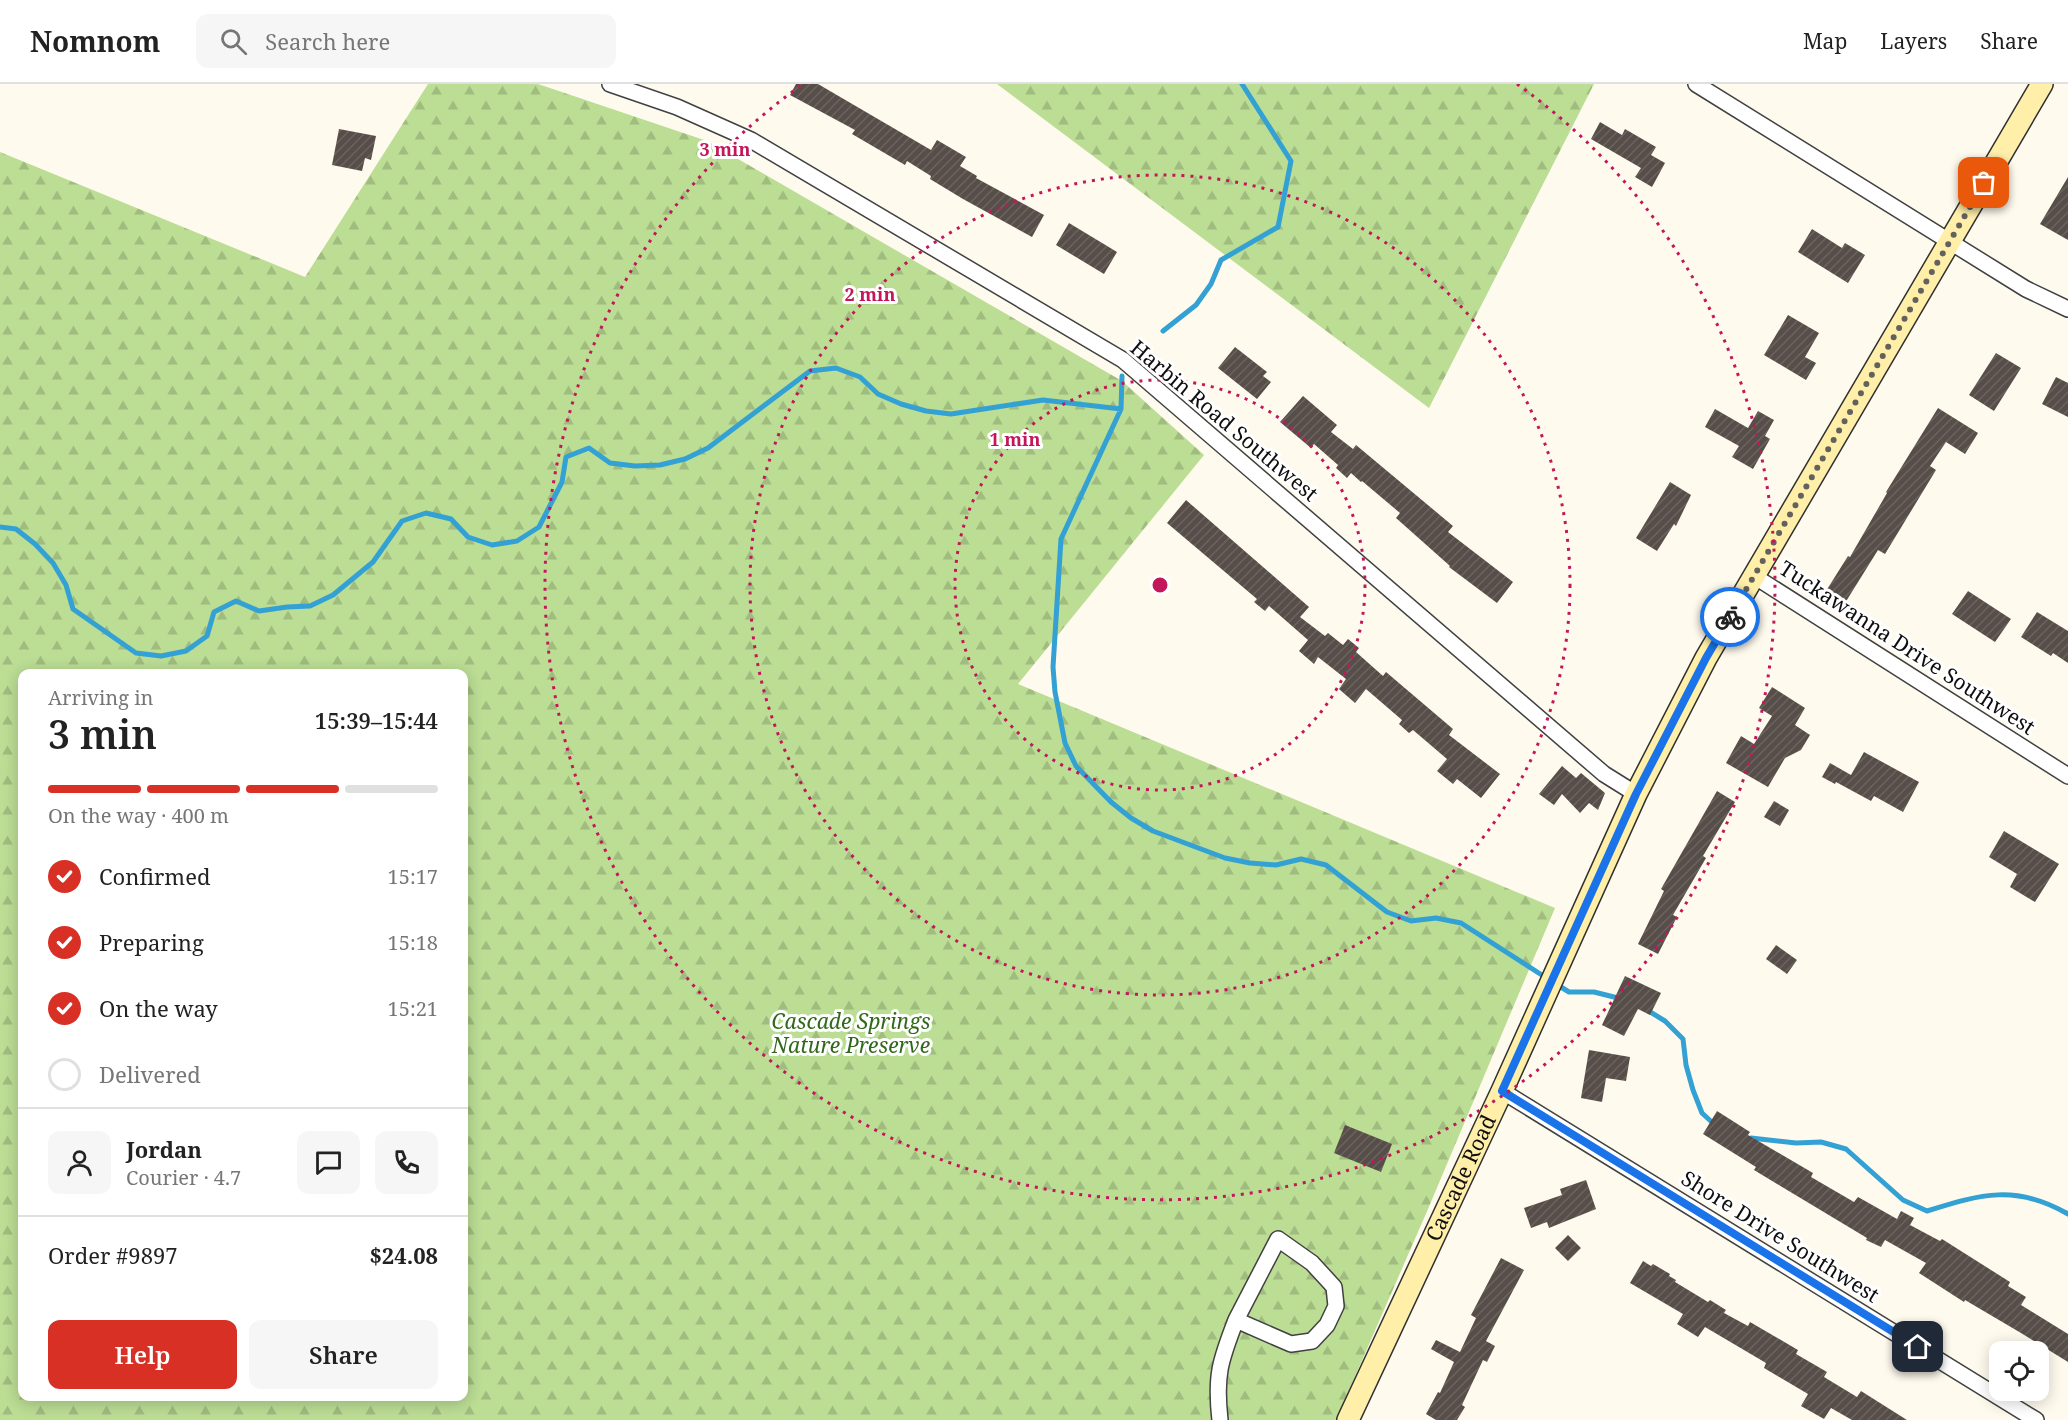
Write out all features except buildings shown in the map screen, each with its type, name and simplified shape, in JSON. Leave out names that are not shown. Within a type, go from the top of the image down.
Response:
[{"type":"main road","name":"Cascade Road","points":[[1347,1420],[1502,1091],[1636,794],[1706,658],[2042,84]]},
{"type":"street","name":"Harbin Road Southwest","points":[[610,84],[677,107],[751,140],[1123,360],[1604,774],[1636,794]]},
{"type":"street","points":[[1696,84],[2026,290],[2068,309]]},
{"type":"street","name":"Tuckawanna Drive Southwest","points":[[1754,576],[2068,776]]},
{"type":"street","name":"Shore Drive Southwest","points":[[1502,1091],[2037,1420]]},
{"type":"street","points":[[1220,1420],[1216,1392],[1220,1360],[1236,1320],[1278,1239],[1312,1263],[1334,1287],[1336,1306],[1327,1325],[1312,1341],[1291,1344],[1236,1320]]},
{"type":"green space","name":"Cascade Springs Nature Preserve","points":[[428,84],[538,84],[707,141],[1122,381],[1204,455],[1018,684],[1555,908],[1336,1420],[0,1420],[0,152],[305,277]]},
{"type":"green space","points":[[997,84],[1594,84],[1429,408]]},
{"type":"waterway","points":[[1163,331],[1196,305],[1211,284],[1221,260],[1278,227],[1291,161],[1242,84]]},
{"type":"waterway","points":[[0,527],[16,529],[35,544],[53,563],[66,585],[73,609],[136,653],[161,656],[186,651],[207,636],[214,612],[236,601],[259,611],[310,606],[333,595],[373,562],[402,521],[426,513],[451,519],[468,537],[492,545],[517,541],[539,527],[562,482],[566,457],[589,448],[610,463],[635,466],[660,465],[685,459],[708,448],[810,371],[836,368],[860,377],[878,394],[926,411],[951,414],[1043,400],[1121,409]]},
{"type":"waterway","points":[[1122,376],[1121,409],[1061,539],[1053,667],[1055,692],[1065,743],[1076,766],[1111,802],[1131,818],[1153,831],[1225,858],[1250,863],[1276,865],[1301,859],[1326,865],[1387,912],[1411,921],[1436,918],[1461,923],[1548,979]]},
{"type":"waterway","points":[[1556,984],[1569,992],[1594,992],[1622,999]]},
{"type":"waterway","points":[[1647,1010],[1665,1021],[1683,1039],[1686,1065],[1693,1090],[1702,1113],[1715,1125]]},
{"type":"waterway","points":[[1751,1138],[1796,1143],[1821,1142],[1846,1149],[1903,1200],[1927,1211],[1964,1200],[2015,1195],[2032,1198],[2068,1214]]},
{"type":"way so far","points":[[1730,617],[1984,183]]},
{"type":"route","points":[[1730,617],[1706,658],[1636,794],[1502,1091],[1918,1347]]}]
